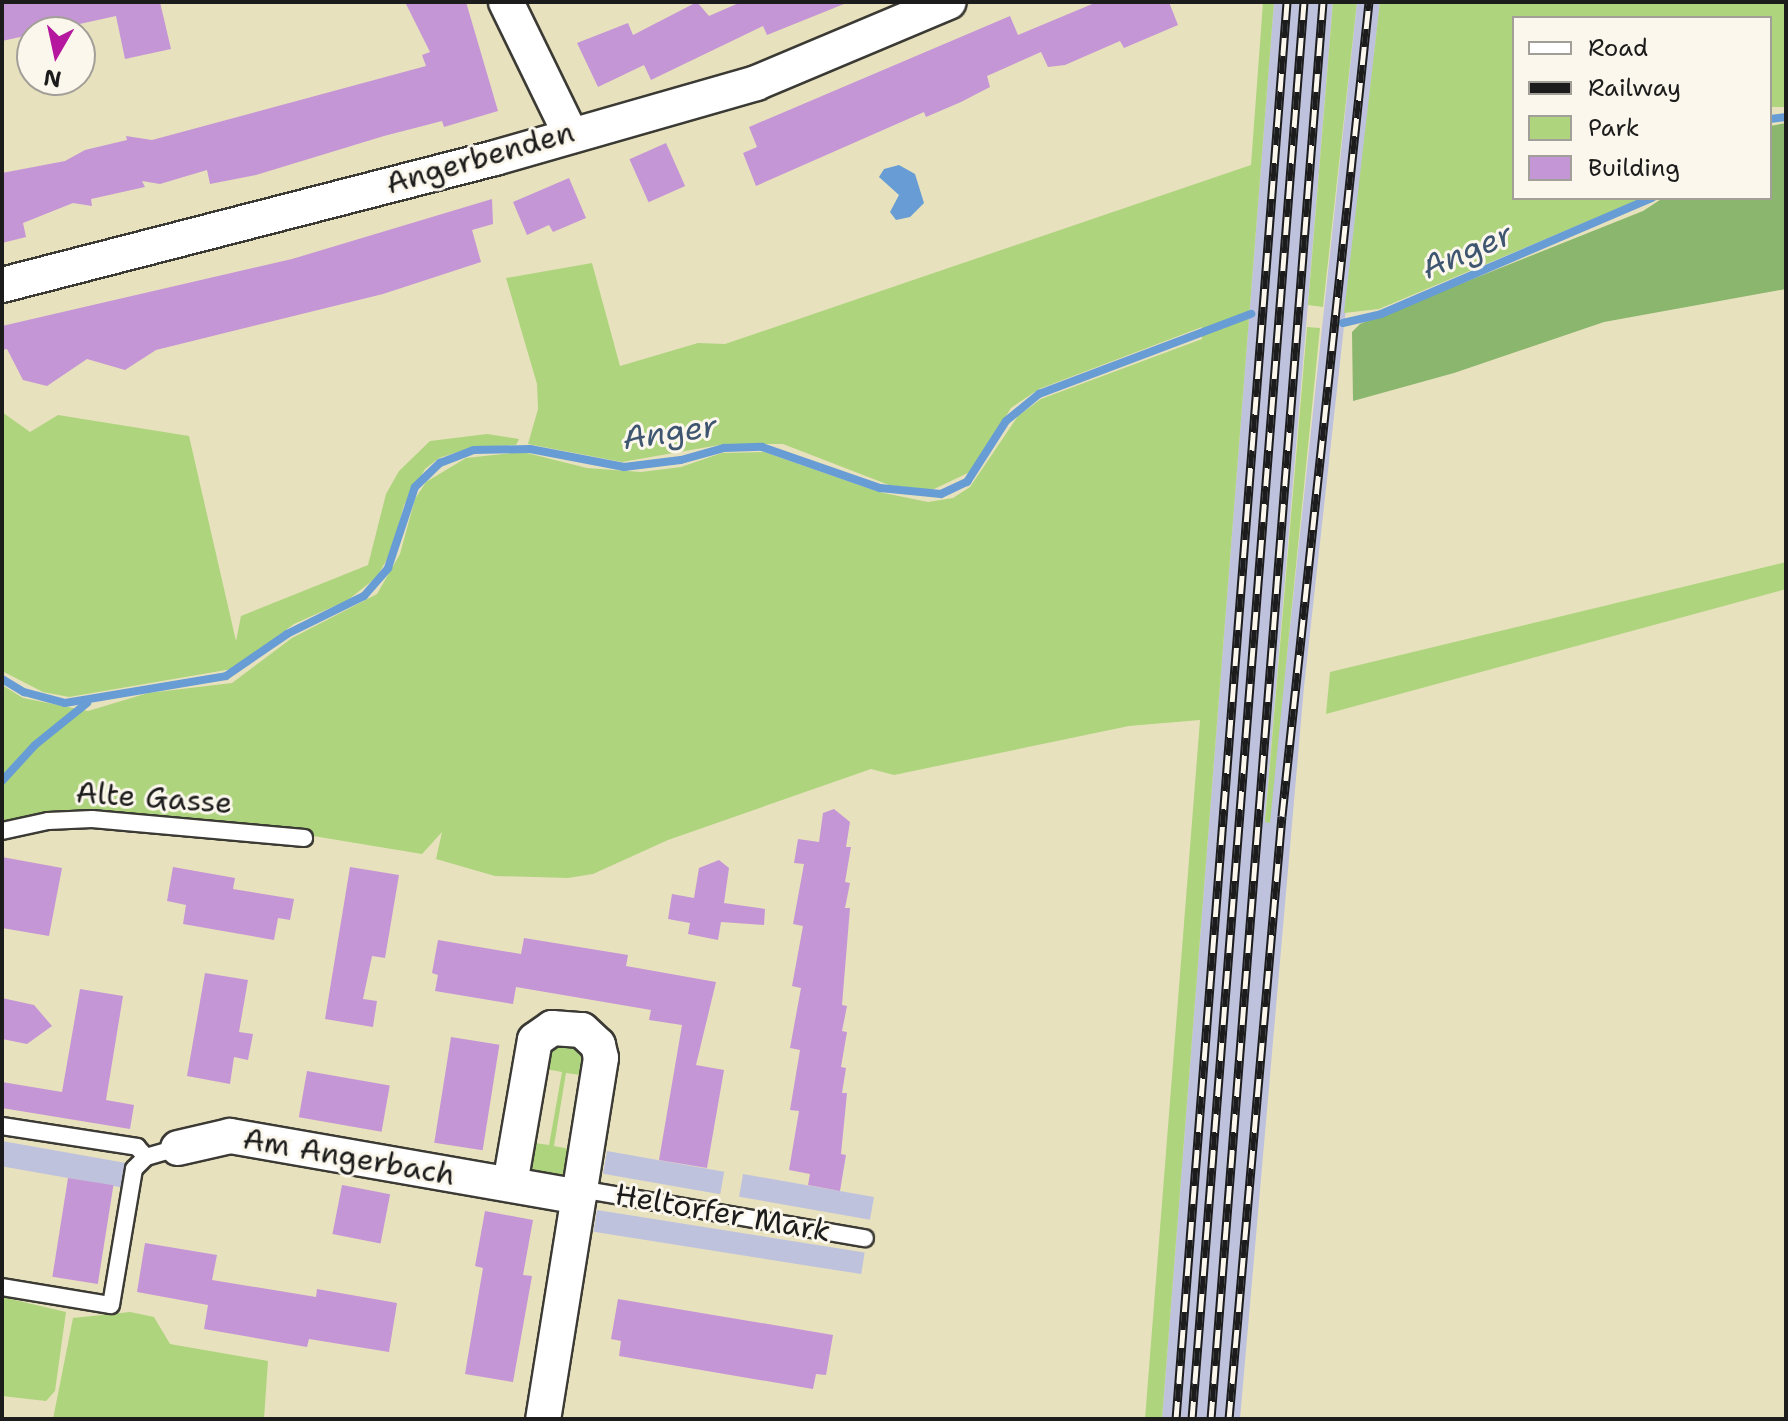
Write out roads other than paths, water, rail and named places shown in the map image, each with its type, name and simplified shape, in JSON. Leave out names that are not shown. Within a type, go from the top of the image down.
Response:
[{"type":"street","points":[[506,2],[570,133]]},
{"type":"street","name":"Angerbenden","points":[[2,285],[495,158],[570,133],[756,83],[889,14],[949,2]]},
{"type":"street","name":"Heltorfer Mark","points":[[510,1184],[531,1050],[543,1033],[566,1027],[591,1036],[601,1058],[543,1419]]},
{"type":"street","name":"Am Angerbach","points":[[162,1152],[230,1136],[579,1193]]},
{"type":"lane","name":"Alte Gasse","points":[[2,831],[48,821],[92,819],[304,838]]},
{"type":"lane","points":[[2,1126],[162,1152]]},
{"type":"lane","points":[[2,1287],[111,1305],[134,1169],[162,1152]]},
{"type":"lane","name":"Heltorfer Mark","points":[[579,1193],[865,1238]]},
{"type":"water","points":[[899,165],[915,174],[924,203],[910,217],[896,220],[890,212],[899,195],[879,177],[884,169]]},
{"type":"waterway","name":"Anger","points":[[1772,119],[1786,117]]},
{"type":"waterway","name":"Anger","points":[[1343,323],[1381,314],[1647,200]]},
{"type":"waterway","name":"Anger","points":[[2,679],[24,692],[65,703],[226,676],[287,634],[364,596],[388,568],[415,487],[440,463],[474,450],[530,449],[624,467],[681,460],[724,448],[762,447],[880,488],[941,494],[967,482],[1006,421],[1039,394],[1251,314]]},
{"type":"waterway","name":"Anger","points":[[2,781],[35,745],[87,703]]},
{"type":"railway","points":[[1176,1419],[1287,2]]},
{"type":"railway","points":[[1192,1419],[1304,2]]},
{"type":"railway","points":[[1211,1419],[1323,2]]},
{"type":"railway","points":[[1229,1419],[1282,816],[1369,2]]}]
